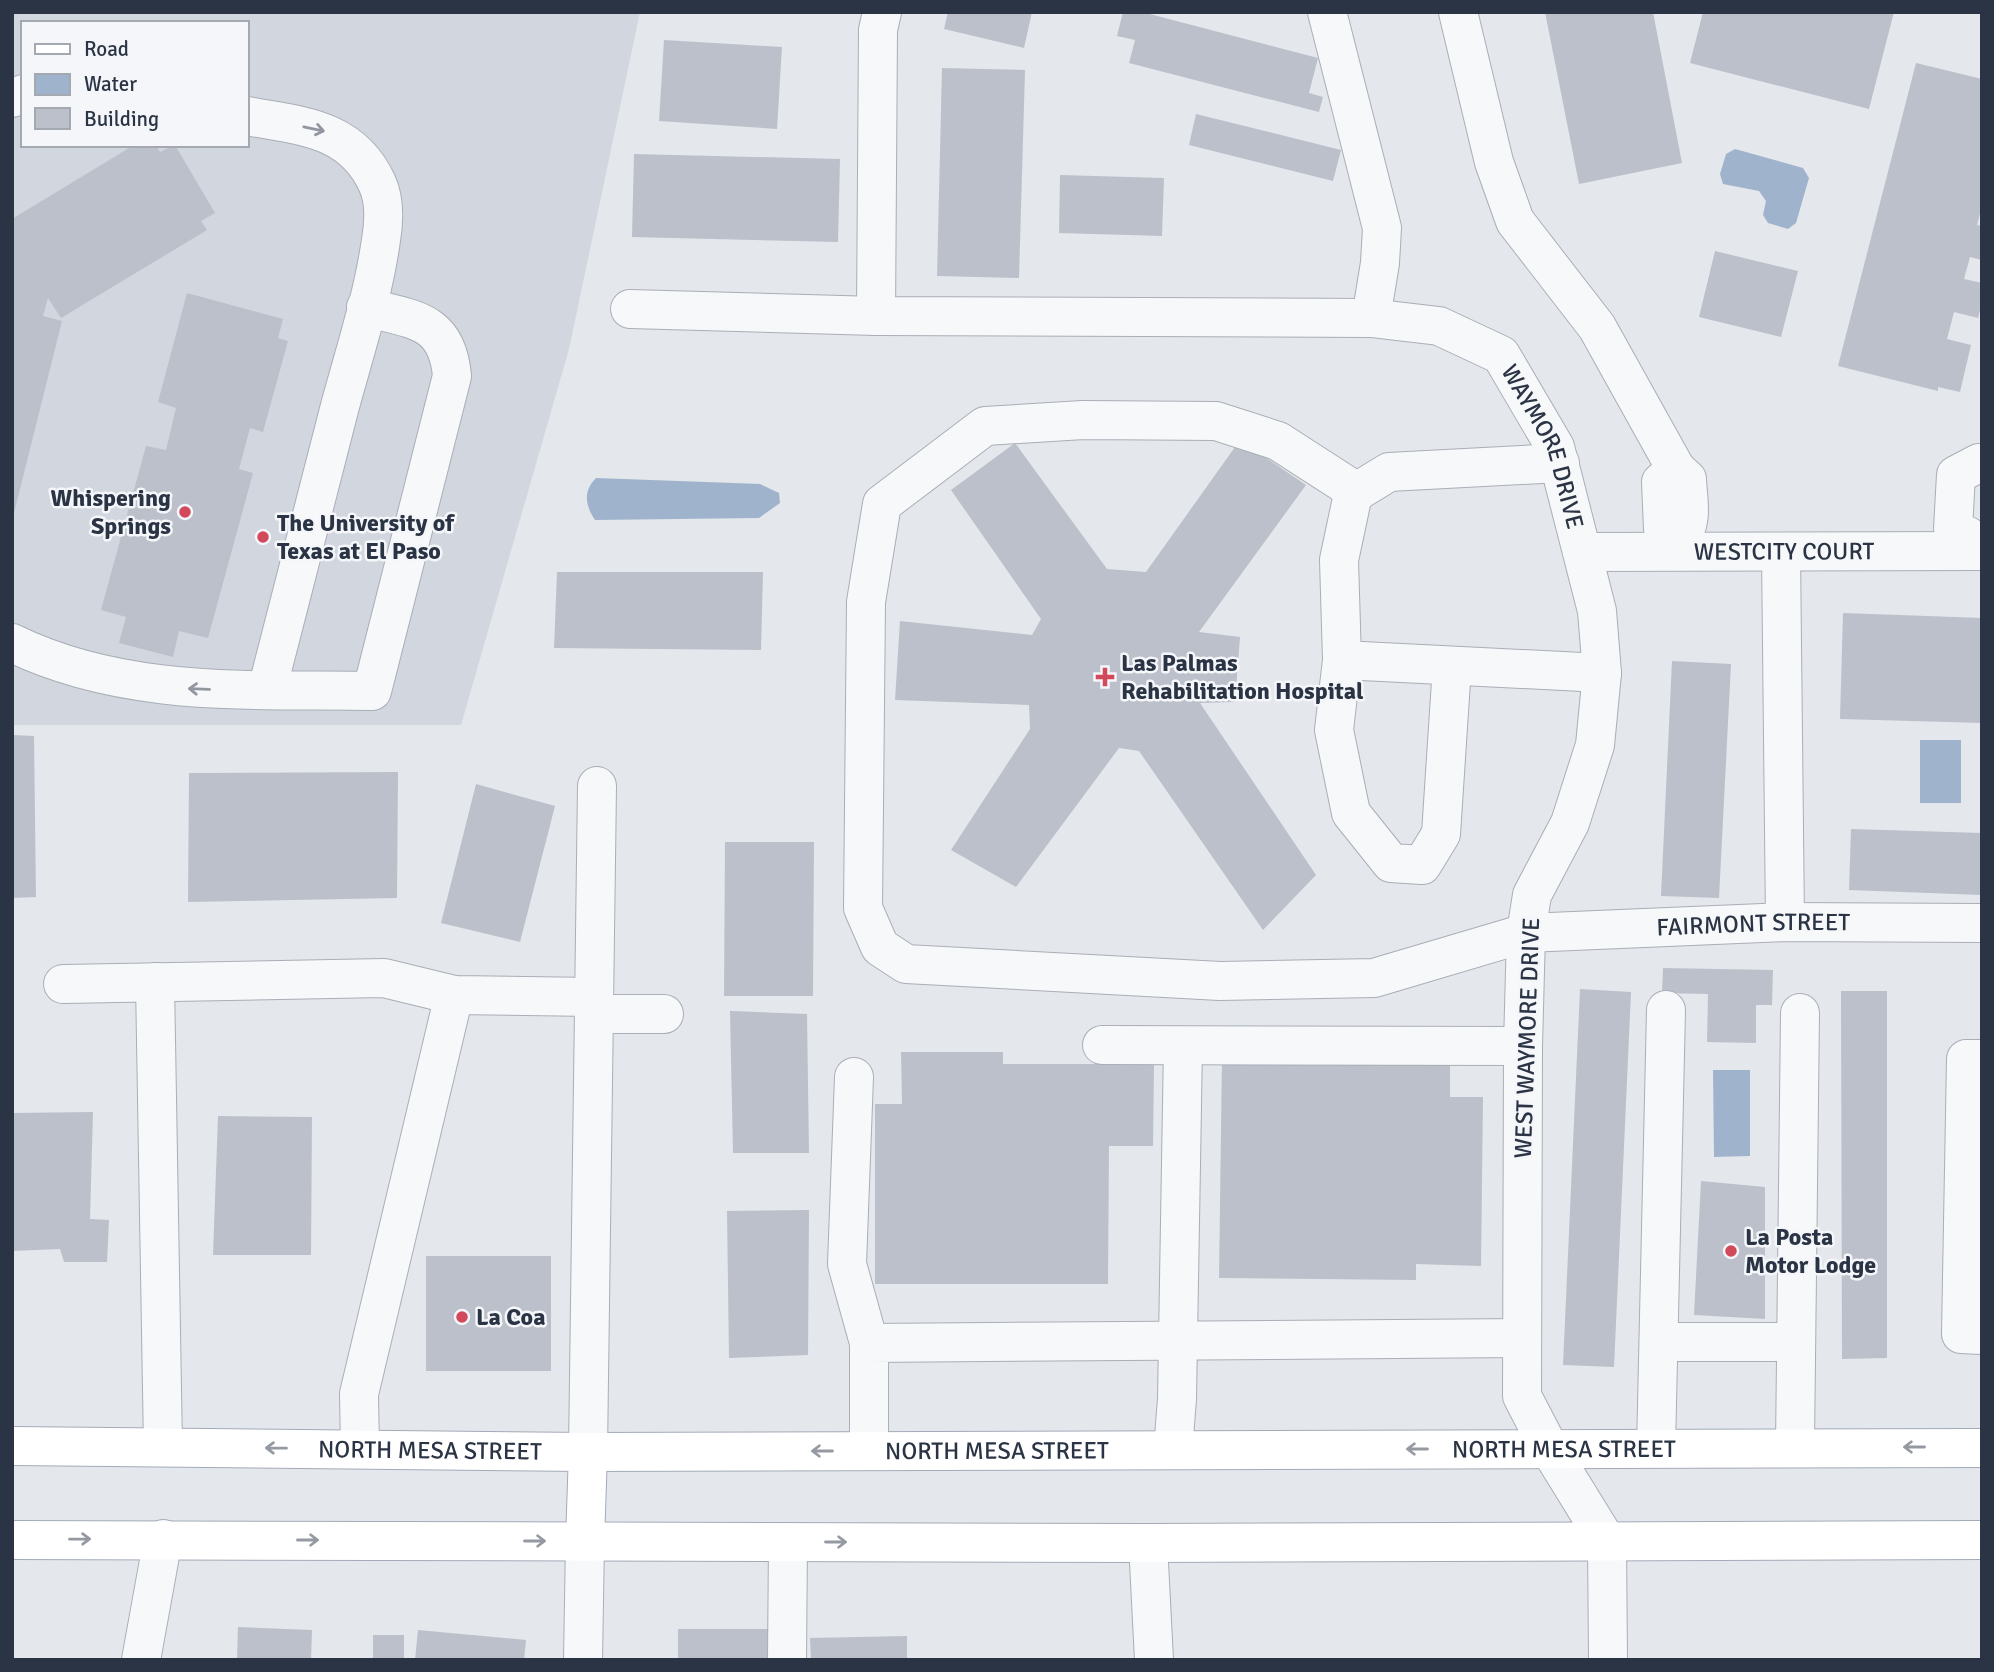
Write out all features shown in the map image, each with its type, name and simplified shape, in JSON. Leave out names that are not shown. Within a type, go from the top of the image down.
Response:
[{"type":"main road","name":"NORTH MESA STREET","points":[[12,1446],[588,1452],[1794,1446],[1982,1448]]},
{"type":"main road","points":[[585,1542],[588,1452]]},
{"type":"main road","points":[[12,1540],[1148,1543],[1982,1540]]},
{"type":"street","points":[[876,316],[878,30],[882,12]]},
{"type":"street","points":[[1327,12],[1382,228],[1380,263],[1371,318]]},
{"type":"street","points":[[1458,12],[1494,162],[1515,221],[1597,327],[1676,469],[1661,482],[1662,510],[1663,528],[1680,546]]},
{"type":"street","points":[[248,116],[324,131],[354,150],[378,184],[383,207],[381,240],[366,307],[267,690]]},
{"type":"street","points":[[12,643],[67,664],[146,683],[193,689],[372,691],[449,396],[450,358],[437,334],[417,321],[366,307]]},
{"type":"street","name":"WAYMORE DRIVE","points":[[630,309],[876,316],[1371,318],[1439,326],[1501,355],[1556,447],[1584,552]]},
{"type":"street","name":"FAIRMONT STREET","points":[[1357,492],[1278,441],[1216,421],[1083,420],[985,426],[882,505],[866,601],[863,908],[880,947],[906,964],[1220,982],[1374,978],[1526,933],[1785,922],[1982,923]]},
{"type":"street","points":[[1974,542],[1954,529],[1956,475],[1981,461]]},
{"type":"street","points":[[1452,666],[1441,834],[1422,865],[1391,863],[1351,813],[1334,730],[1342,660],[1339,560],[1353,494],[1389,472],[1560,463]]},
{"type":"street","name":"WESTCITY COURT","points":[[1584,552],[1680,546],[1782,552],[1974,542]]},
{"type":"street","name":"WEST WAYMORE DRIVE","points":[[1549,1448],[1522,1396],[1526,933],[1532,895],[1570,823],[1595,745],[1602,673],[1597,611],[1584,552]]},
{"type":"street","points":[[1782,552],[1785,922]]},
{"type":"street","points":[[1342,660],[1602,673]]},
{"type":"street","points":[[588,1452],[597,786]]},
{"type":"street","points":[[63,984],[384,978],[454,995],[594,1005],[664,1014]]},
{"type":"street","points":[[155,982],[163,1447]]},
{"type":"street","points":[[360,1450],[359,1394],[454,995]]},
{"type":"street","points":[[1657,1448],[1666,1010]]},
{"type":"street","points":[[1794,1446],[1800,1013]]},
{"type":"street","points":[[1102,1045],[1523,1046]]},
{"type":"street","points":[[1173,1450],[1178,1340],[1183,1046]]},
{"type":"street","points":[[1982,1059],[1966,1059],[1961,1334],[1982,1335]]},
{"type":"street","points":[[854,1077],[847,1265],[869,1343],[869,1451]]},
{"type":"street","points":[[869,1343],[1522,1338]]},
{"type":"street","points":[[1660,1342],[1796,1342]]},
{"type":"street","points":[[1549,1448],[1607,1542],[1608,1660]]},
{"type":"street","points":[[141,1660],[163,1539]]},
{"type":"street","points":[[583,1660],[585,1542]]},
{"type":"street","points":[[787,1660],[788,1542]]},
{"type":"street","points":[[1148,1543],[1154,1660]]},
{"type":"shaded area","name":"The University of Texas at El Paso","points":[[12,12],[640,12],[569,349],[461,725],[12,725]]},
{"type":"water","points":[[1735,149],[1803,168],[1809,178],[1796,223],[1788,229],[1768,223],[1763,215],[1766,201],[1759,191],[1723,184],[1720,174],[1726,154]]},
{"type":"water","points":[[596,478],[760,484],[779,493],[780,503],[759,518],[595,520],[589,509],[587,493]]},
{"type":"water","points":[[1920,740],[1961,740],[1961,803],[1920,803]]},
{"type":"water","points":[[1713,1070],[1750,1070],[1750,1156],[1714,1157]]},
{"type":"building","points":[[948,12],[1032,12],[1024,48],[944,29]]},
{"type":"building","points":[[1123,12],[1142,12],[1318,58],[1309,93],[1323,97],[1319,112],[1129,63],[1135,40],[1117,36]]},
{"type":"building","points":[[1545,12],[1653,12],[1682,163],[1579,184]]},
{"type":"building","points":[[1703,12],[1894,12],[1869,109],[1690,63]]},
{"type":"building","points":[[664,40],[782,47],[777,129],[659,121]]},
{"type":"building","points":[[1916,63],[1982,79],[1982,206],[1977,225],[1982,226],[1982,260],[1970,257],[1964,279],[1982,283],[1982,303],[1978,318],[1954,312],[1947,339],[1971,345],[1960,392],[1938,387],[1938,391],[1838,366]]},
{"type":"building","points":[[942,68],[1025,70],[1019,278],[937,276]]},
{"type":"building","points":[[1196,114],[1341,150],[1333,181],[1189,145]]},
{"type":"building","points":[[131,147],[157,147],[160,152],[176,147],[215,213],[201,221],[207,230],[61,318],[48,298],[43,316],[62,321],[12,521],[12,219]]},
{"type":"building","points":[[634,154],[840,159],[838,242],[632,237]]},
{"type":"building","points":[[1060,175],[1164,178],[1162,236],[1059,233]]},
{"type":"building","points":[[1715,251],[1798,271],[1781,337],[1699,317]]},
{"type":"building","name":"Whispering Springs","points":[[187,293],[283,319],[278,338],[288,341],[263,432],[250,428],[239,469],[253,473],[208,638],[179,631],[173,657],[119,643],[126,617],[101,610],[146,446],[166,450],[176,408],[158,402]]},
{"type":"building","points":[[1240,440],[1306,485],[1199,632],[1240,637],[1235,702],[1200,703],[1316,875],[1263,930],[1139,751],[1119,748],[1016,887],[951,850],[1030,729],[1029,705],[895,700],[900,621],[1032,635],[1041,619],[951,490],[1015,443],[1107,569],[1146,572]]},
{"type":"building","points":[[557,572],[763,572],[761,650],[554,648]]},
{"type":"building","points":[[1843,613],[1982,618],[1982,723],[1840,719]]},
{"type":"building","points":[[1672,661],[1731,664],[1719,898],[1661,896]]},
{"type":"building","points":[[12,735],[34,736],[36,897],[12,898]]},
{"type":"building","points":[[398,772],[397,898],[188,902],[189,773]]},
{"type":"building","points":[[476,784],[555,806],[520,942],[441,923]]},
{"type":"building","points":[[1851,829],[1982,833],[1982,895],[1849,890]]},
{"type":"building","points":[[725,842],[814,842],[813,996],[724,996]]},
{"type":"building","points":[[1663,968],[1773,970],[1772,1005],[1756,1005],[1756,1043],[1707,1042],[1708,994],[1662,993]]},
{"type":"building","points":[[1580,989],[1631,992],[1614,1367],[1563,1365]]},
{"type":"building","points":[[1841,991],[1887,991],[1887,1358],[1842,1359]]},
{"type":"building","points":[[730,1011],[807,1014],[809,1153],[733,1153]]},
{"type":"building","points":[[901,1052],[1003,1052],[1003,1064],[1154,1064],[1153,1146],[1109,1146],[1108,1284],[875,1284],[875,1104],[902,1104]]},
{"type":"building","points":[[1222,1056],[1450,1058],[1450,1097],[1483,1097],[1481,1266],[1416,1264],[1416,1280],[1219,1278]]},
{"type":"building","points":[[93,1112],[90,1219],[109,1220],[107,1262],[64,1262],[60,1249],[12,1251],[12,1113]]},
{"type":"building","points":[[218,1116],[312,1117],[311,1255],[213,1255]]},
{"type":"building","name":"La Posta Motor Lodge","points":[[1701,1181],[1765,1187],[1765,1319],[1694,1315]]},
{"type":"building","points":[[809,1210],[808,1355],[729,1358],[727,1211]]},
{"type":"building","points":[[426,1256],[551,1256],[551,1371],[426,1371]]},
{"type":"building","points":[[238,1627],[312,1630],[311,1660],[237,1660]]},
{"type":"building","points":[[678,1629],[770,1629],[769,1660],[678,1660]]},
{"type":"building","points":[[418,1630],[526,1640],[524,1660],[415,1660]]},
{"type":"building","points":[[373,1635],[404,1635],[404,1660],[373,1660]]},
{"type":"building","points":[[907,1636],[907,1660],[811,1660],[810,1638]]},
{"type":"place","name":"Whispering Springs","points":[[185,512]]},
{"type":"place","name":"The University of Texas at El Paso","points":[[263,537]]},
{"type":"place","name":"Las Palmas Rehabilitation Hospital","points":[[1105,677]]},
{"type":"place","name":"La Posta Motor Lodge","points":[[1731,1251]]},
{"type":"place","name":"La Coa","points":[[462,1317]]}]
